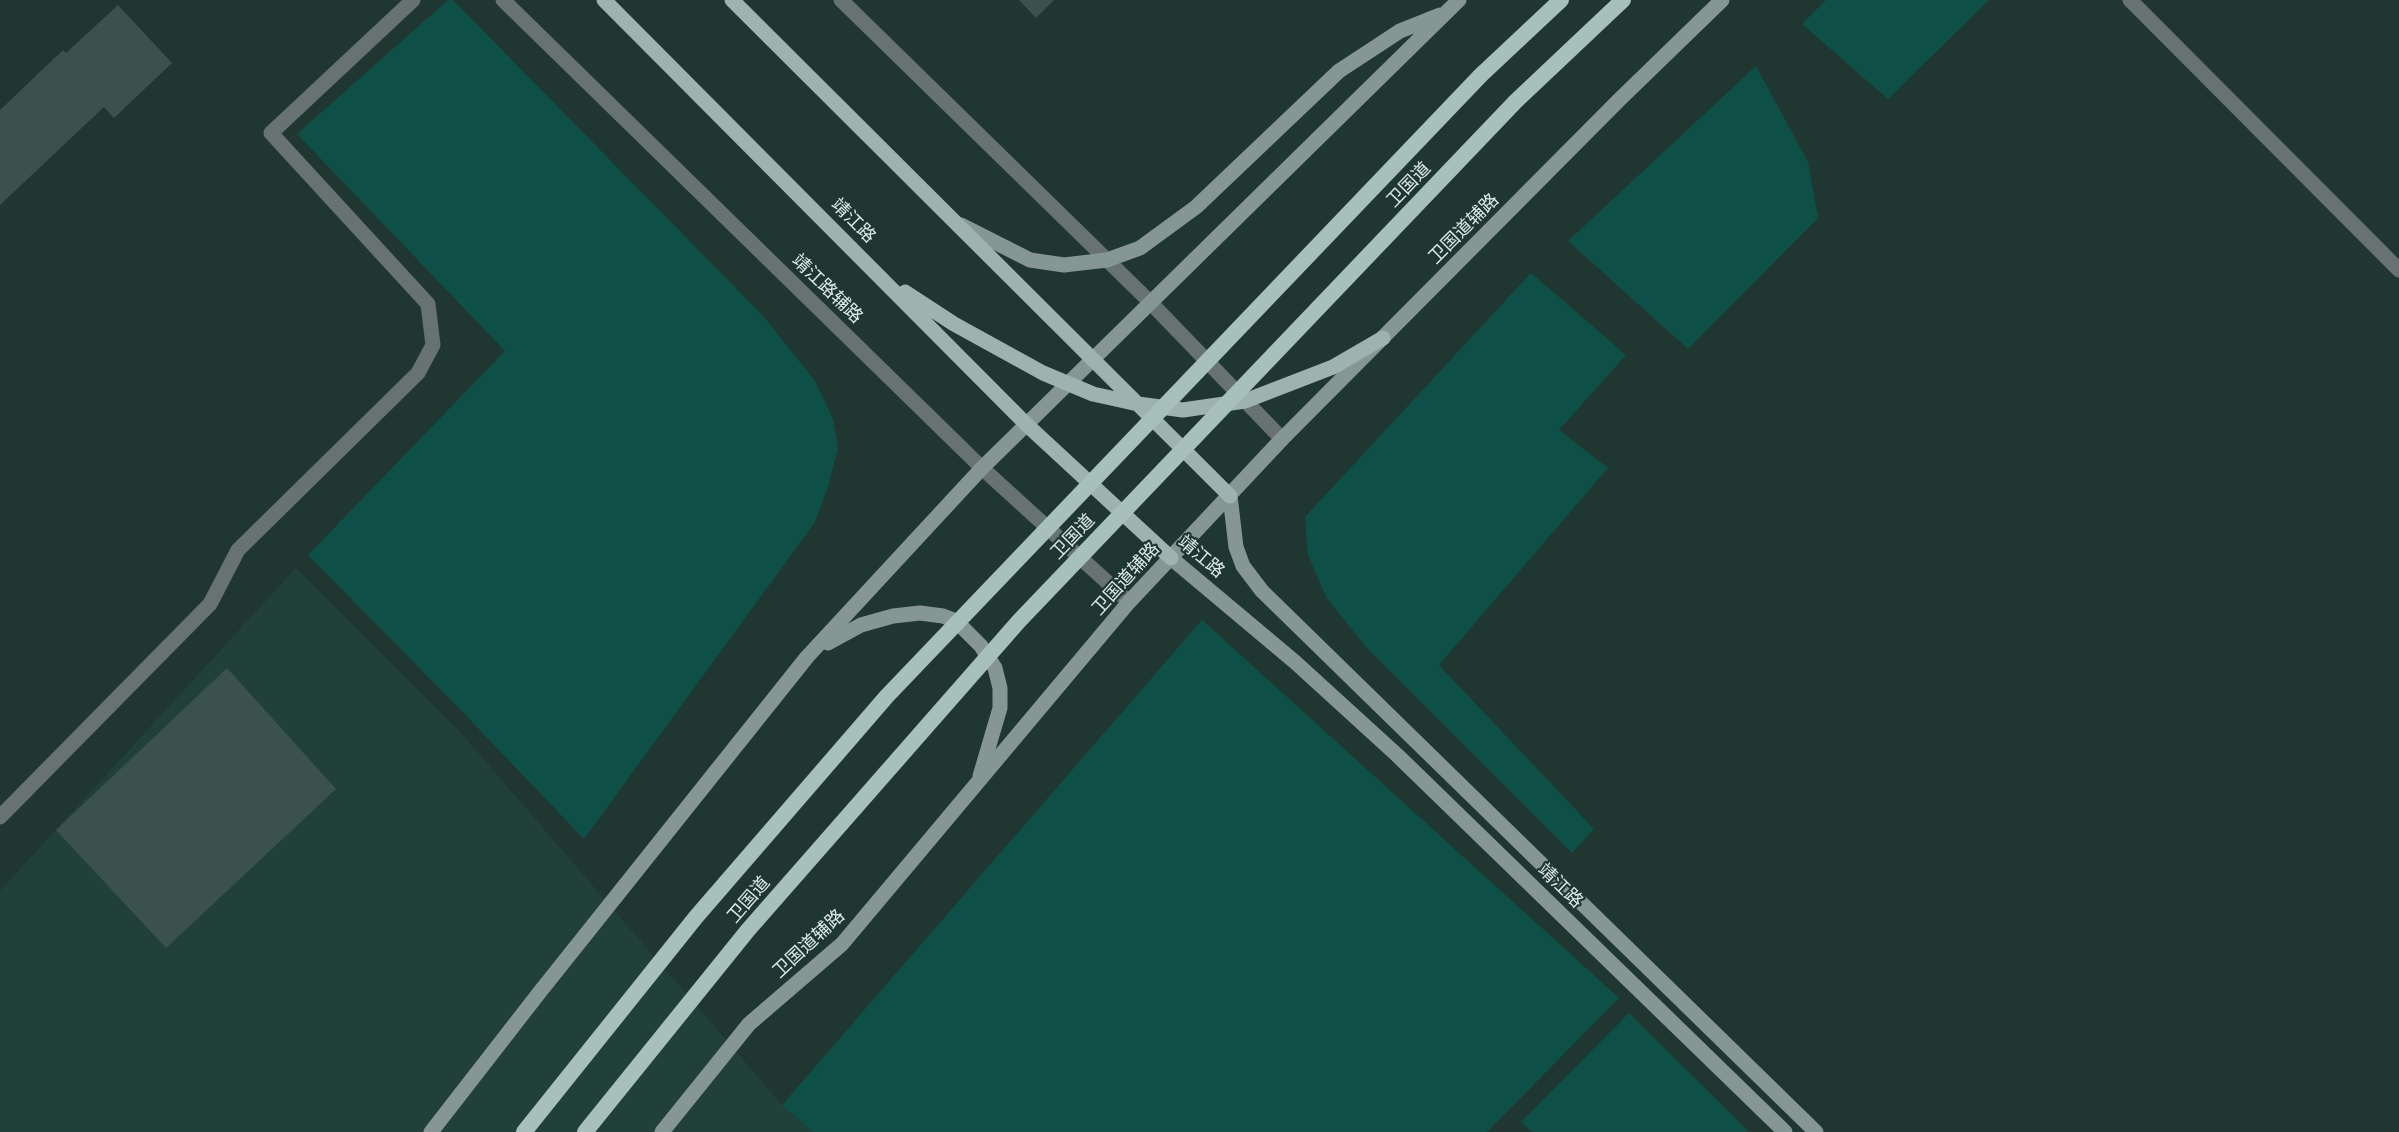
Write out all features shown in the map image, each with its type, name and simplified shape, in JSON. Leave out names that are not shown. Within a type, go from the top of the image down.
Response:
[{"type":"highway","name":"卫国道","points":[[524,1132],[696,917],[887,696],[1481,75],[1561,0]]},
{"type":"highway","name":"卫国道","points":[[585,1132],[748,930],[1019,621],[1516,101],[1623,0]]},
{"type":"main road","name":"靖江路","points":[[604,0],[1027,425],[1171,558],[1295,662],[1397,755],[1785,1132]]},
{"type":"main road","points":[[732,0],[1230,496]]},
{"type":"main road","points":[[431,1132],[538,993],[807,657],[982,468],[1459,0]]},
{"type":"main road","name":"卫国道辅路","points":[[662,1132],[749,1024],[842,944],[1129,602],[1282,439],[1620,99],[1722,0]]},
{"type":"main road","points":[[956,222],[1030,260],[1064,265],[1107,260],[1140,248],[1196,207],[1339,71],[1400,31],[1446,13]]},
{"type":"main road","points":[[878,274],[998,350],[1068,383],[1093,394],[1138,404],[1183,410],[1245,401],[1333,367],[1383,338]]},
{"type":"main road","name":"靖江路","points":[[1230,496],[1236,547],[1243,566],[1262,591],[1816,1132]]},
{"type":"main road","points":[[807,657],[840,635],[861,625],[893,616],[920,613],[943,616],[956,621],[981,646],[995,668],[1000,688],[1000,708],[977,785]]},
{"type":"street","points":[[0,817],[210,604],[238,550],[418,373],[433,345],[428,304],[271,133],[413,0]]},
{"type":"street","name":"靖江路辅路","points":[[503,0],[982,468],[1129,602]]},
{"type":"street","points":[[842,0],[1150,302],[1282,439]]},
{"type":"street","points":[[2130,0],[2399,270]]},
{"type":"shaded area","points":[[296,568],[460,732],[782,1105],[812,1132],[0,1132],[0,891]]},
{"type":"green space","points":[[448,0],[453,0],[764,317],[815,381],[833,419],[838,448],[828,487],[815,522],[584,839],[308,555],[505,351],[297,134]]},
{"type":"green space","points":[[1826,0],[1989,0],[1888,99],[1802,24]]},
{"type":"green space","points":[[1756,66],[1808,162],[1818,218],[1688,349],[1568,241]]},
{"type":"green space","points":[[1531,273],[1626,355],[1559,430],[1608,468],[1439,665],[1594,829],[1572,853],[1366,647],[1326,597],[1308,555],[1305,517]]},
{"type":"green space","points":[[1202,620],[1619,998],[1487,1132],[813,1132],[782,1105]]},
{"type":"green space","points":[[1629,1013],[1749,1132],[1532,1132],[1521,1122]]},
{"type":"building","points":[[1019,0],[1054,0],[1036,18]]},
{"type":"building","points":[[118,5],[172,63],[114,118],[104,107],[0,205],[0,110],[63,50],[66,53]]},
{"type":"building","points":[[227,668],[336,789],[166,948],[56,830]]}]
